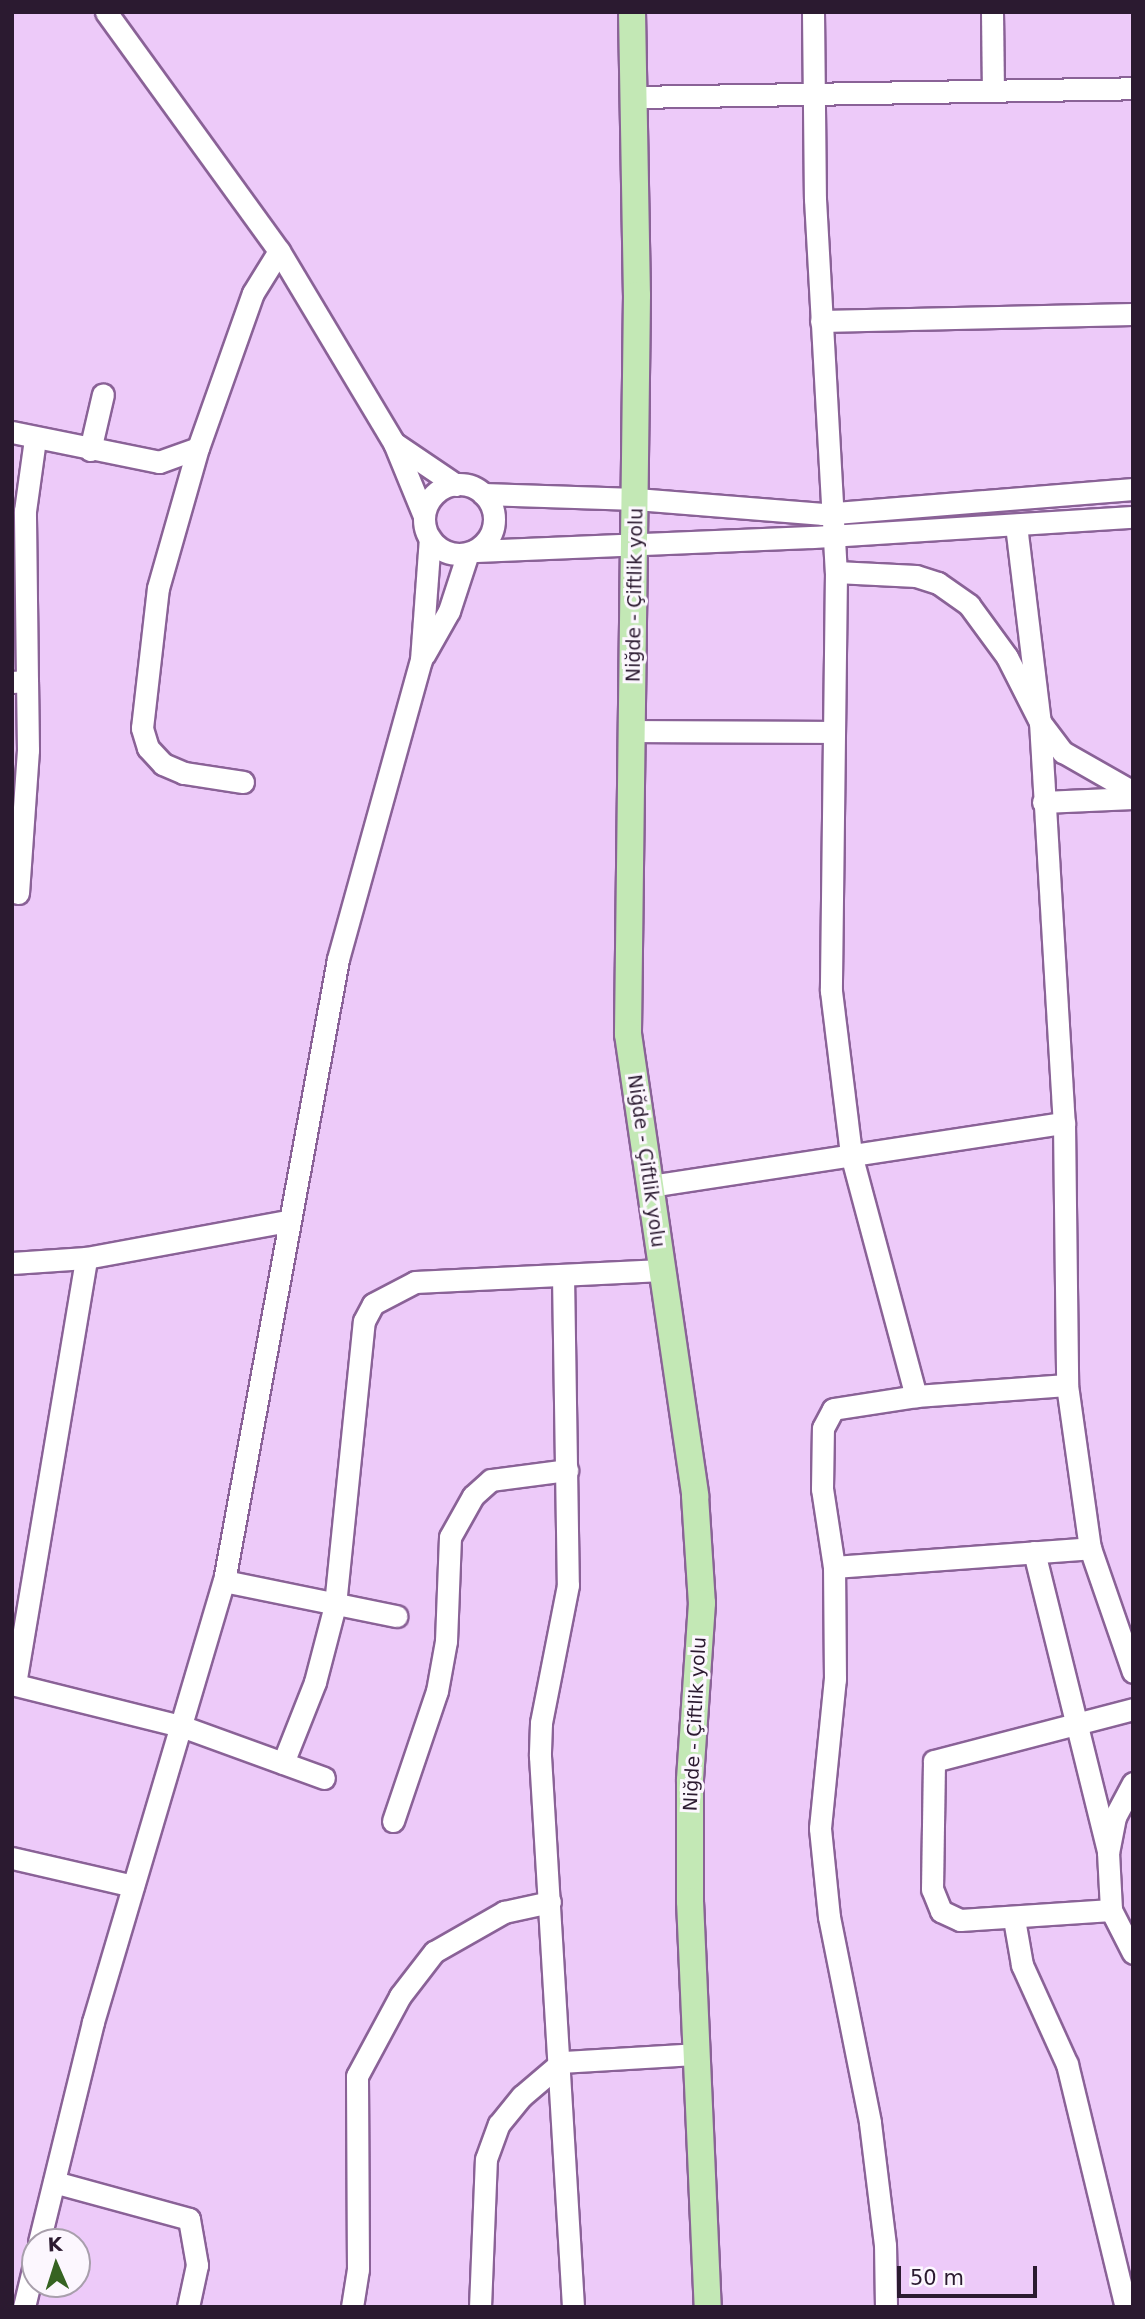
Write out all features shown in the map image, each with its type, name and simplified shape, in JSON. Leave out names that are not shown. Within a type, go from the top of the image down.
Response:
[{"type":"main road","name":"Niğde - Çiftlik yolu","points":[[632,12],[636,499],[628,1034],[695,1496],[702,1603],[690,1781],[697,2054],[709,2307]]},
{"type":"street","points":[[43,2228],[93,2022],[224,1581],[287,1221],[338,958],[421,660],[429,538],[424,516],[394,443],[279,251],[106,12]]},
{"type":"street","points":[[813,12],[821,321],[836,572],[831,991],[851,1154],[916,1396]]},
{"type":"street","points":[[992,12],[993,91]]},
{"type":"street","points":[[634,97],[1133,88]]},
{"type":"street","points":[[243,782],[184,773],[163,764],[148,748],[142,728],[158,588],[198,448],[253,293],[279,251]]},
{"type":"street","points":[[821,321],[1133,314]]},
{"type":"street","points":[[90,450],[103,394]]},
{"type":"street","points":[[12,432],[35,439],[159,462],[198,448]]},
{"type":"street","points":[[18,893],[18,511],[35,439]]},
{"type":"street","points":[[394,443],[456,485],[483,494],[636,499],[831,513],[1133,489]]},
{"type":"street","points":[[424,516],[431,497],[456,485]]},
{"type":"street","points":[[421,660],[449,611],[471,552],[494,524],[494,513],[483,494]]},
{"type":"street","points":[[429,538],[451,554],[834,536],[1133,517]]},
{"type":"street","points":[[1016,525],[1040,722],[1063,1123],[1067,1385],[1090,1548],[1133,1672]]},
{"type":"street","points":[[836,572],[916,576],[938,583],[969,605],[1007,657],[1040,722],[1079,765],[1133,792]]},
{"type":"street","points":[[633,732],[834,732]]},
{"type":"street","points":[[1043,802],[1133,798]]},
{"type":"street","points":[[650,1186],[1063,1123]]},
{"type":"street","points":[[12,1263],[86,1258],[287,1221]]},
{"type":"street","points":[[86,1258],[14,1684],[181,1726],[324,1778]]},
{"type":"street","points":[[283,1763],[315,1682],[335,1605],[364,1321],[373,1304],[415,1282],[662,1270]]},
{"type":"street","points":[[564,1275],[568,1585],[541,1723],[562,2062],[573,2307]]},
{"type":"street","points":[[886,2307],[885,2245],[870,2122],[828,1917],[820,1828],[835,1679],[834,1567],[822,1489],[822,1428],[833,1409],[916,1396],[1067,1385]]},
{"type":"street","points":[[393,1821],[437,1691],[446,1641],[450,1537],[473,1496],[491,1480],[567,1470]]},
{"type":"street","points":[[834,1567],[1090,1548]]},
{"type":"street","points":[[1034,1552],[1108,1852],[1111,1910],[1133,1953]]},
{"type":"street","points":[[224,1581],[396,1616]]},
{"type":"street","points":[[1111,1910],[1014,1919],[960,1920],[941,1911],[932,1889],[934,1761],[1133,1710]]},
{"type":"street","points":[[1108,1852],[1115,1816],[1133,1783]]},
{"type":"street","points":[[12,1858],[132,1886]]},
{"type":"street","points":[[352,2307],[358,2269],[357,2076],[400,1996],[434,1952],[503,1912],[550,1902]]},
{"type":"street","points":[[1014,1919],[1022,1965],[1067,2064],[1126,2307]]},
{"type":"street","points":[[480,2307],[486,2159],[499,2124],[562,2062],[697,2054]]},
{"type":"street","points":[[54,2182],[189,2219],[197,2265],[188,2307]]}]
